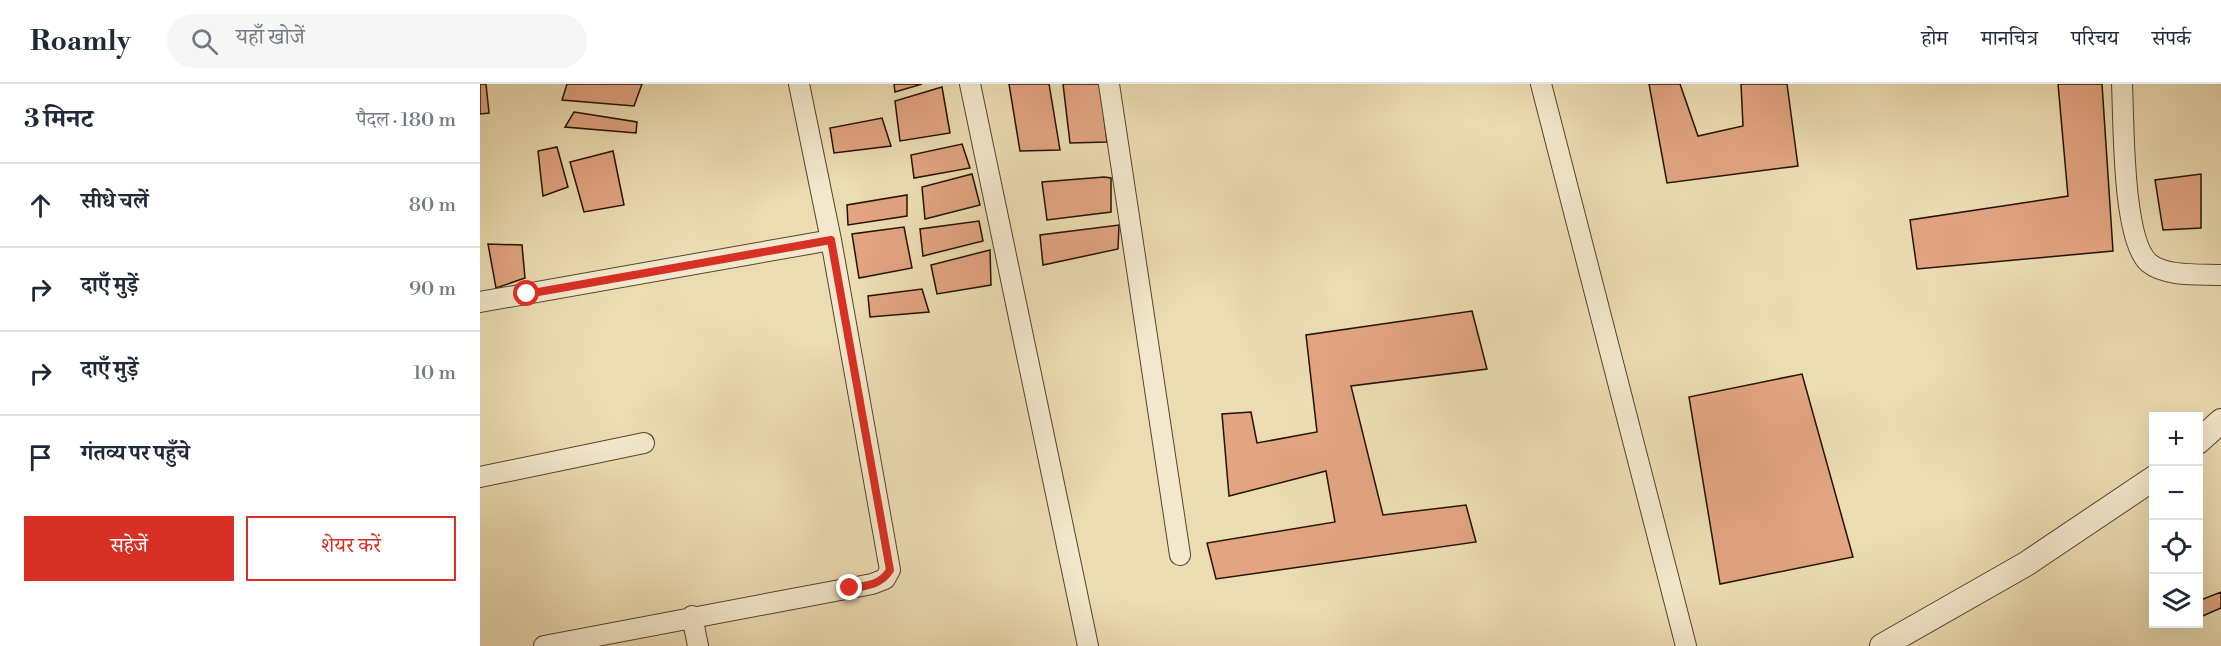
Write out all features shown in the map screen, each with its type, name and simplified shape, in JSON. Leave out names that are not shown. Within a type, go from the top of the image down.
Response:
[{"type":"street","points":[[544,646],[585,642],[692,616],[872,585],[885,579],[890,570],[831,240],[799,84]]},
{"type":"street","points":[[970,84],[1088,646]]},
{"type":"street","points":[[1109,84],[1180,555]]},
{"type":"street","points":[[1541,84],[1686,646]]},
{"type":"street","points":[[2122,84],[2130,217],[2142,254],[2150,264],[2169,272],[2221,275]]},
{"type":"street","points":[[480,302],[831,240]]},
{"type":"street","points":[[2203,438],[2221,421]]},
{"type":"street","points":[[480,477],[644,443]]},
{"type":"street","points":[[1882,646],[2026,564],[2149,481]]},
{"type":"street","points":[[692,616],[698,646]]},
{"type":"building","points":[[480,84],[486,84],[489,113],[480,114]]},
{"type":"building","points":[[567,84],[642,84],[634,106],[562,100]]},
{"type":"building","points":[[894,84],[922,84],[895,92]]},
{"type":"building","points":[[1009,84],[1049,84],[1060,150],[1020,151]]},
{"type":"building","points":[[1063,84],[1100,84],[1107,142],[1070,143]]},
{"type":"building","points":[[1649,84],[1680,84],[1698,136],[1743,126],[1741,84],[1787,84],[1798,166],[1667,183]]},
{"type":"building","points":[[2058,84],[2102,84],[2113,251],[1917,269],[1910,220],[2068,196]]},
{"type":"building","points":[[942,87],[950,133],[900,141],[895,101]]},
{"type":"building","points":[[574,112],[637,122],[636,133],[565,127]]},
{"type":"building","points":[[882,118],[891,146],[834,153],[830,128]]},
{"type":"building","points":[[962,144],[970,168],[914,178],[911,155]]},
{"type":"building","points":[[557,147],[568,187],[543,196],[538,151]]},
{"type":"building","points":[[613,151],[624,205],[584,212],[570,162]]},
{"type":"building","points":[[972,174],[980,205],[925,219],[922,187]]},
{"type":"building","points":[[2201,174],[2201,228],[2163,230],[2155,180]]},
{"type":"building","points":[[1111,178],[1111,212],[1047,220],[1042,182]]},
{"type":"building","points":[[907,195],[907,216],[848,225],[847,205]]},
{"type":"building","points":[[979,221],[983,241],[923,256],[920,229]]},
{"type":"building","points":[[1119,225],[1118,249],[1043,265],[1040,235]]},
{"type":"building","points":[[904,227],[912,268],[859,278],[852,234]]},
{"type":"building","points":[[488,244],[522,245],[525,278],[496,288]]},
{"type":"building","points":[[990,250],[991,285],[937,294],[931,265]]},
{"type":"building","points":[[922,289],[929,312],[870,317],[868,296]]},
{"type":"building","points":[[1472,311],[1487,369],[1351,386],[1383,515],[1466,505],[1476,542],[1216,579],[1207,543],[1335,522],[1326,471],[1229,496],[1222,414],[1251,412],[1257,443],[1317,432],[1306,335]]},
{"type":"building","points":[[1802,374],[1853,557],[1720,584],[1689,397]]},
{"type":"building","points":[[2221,592],[2221,608],[2203,616],[2203,599]]},
{"type":"route","points":[[527,294],[831,240],[890,570],[885,579],[872,585],[850,588]]}]
